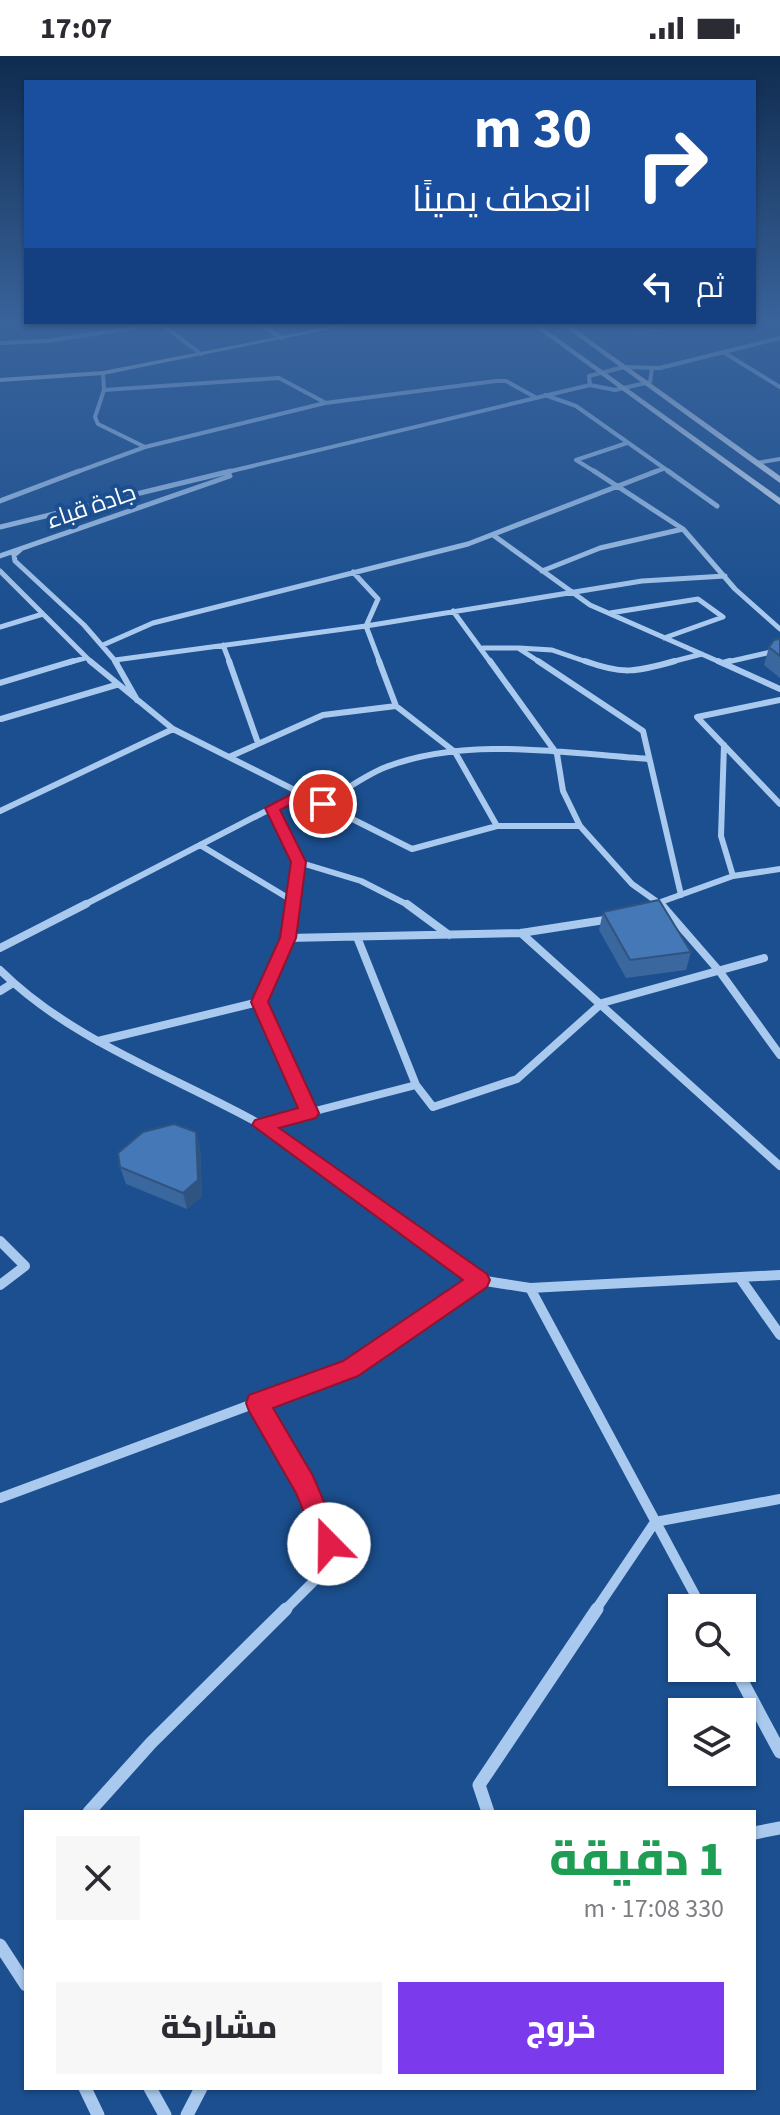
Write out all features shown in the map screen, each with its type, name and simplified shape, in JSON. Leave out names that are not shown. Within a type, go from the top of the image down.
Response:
[{"type":"main road","points":[[669,420],[778,498]]},
{"type":"main road","points":[[697,420],[780,480]]},
{"type":"street","points":[[96,420],[98,424],[145,447]]},
{"type":"street","points":[[0,501],[145,447],[255,420]]},
{"type":"street","name":"جادة قباء","points":[[0,527],[443,420]]},
{"type":"street","points":[[595,420],[717,506]]},
{"type":"street","points":[[627,443],[576,460],[683,529],[725,576],[780,629]]},
{"type":"street","points":[[756,463],[780,459]]},
{"type":"street","points":[[103,645],[153,623],[493,535],[663,469]]},
{"type":"street","name":"جادة قباء","points":[[0,556],[220,482],[237,471]]},
{"type":"street","points":[[542,571],[600,548],[683,529]]},
{"type":"street","points":[[493,535],[574,594],[609,614],[780,689]]},
{"type":"street","points":[[21,549],[14,555],[15,561],[103,645],[138,701]]},
{"type":"street","points":[[0,571],[85,658],[173,729],[412,849],[497,826],[580,826]]},
{"type":"street","points":[[353,572],[378,599],[366,626],[396,706],[455,752],[497,826]]},
{"type":"street","points":[[115,660],[366,626],[654,580],[725,576]]},
{"type":"street","points":[[609,614],[698,599],[723,617],[664,638]]},
{"type":"street","points":[[453,611],[483,648],[557,754],[563,791],[580,826],[632,884],[660,903],[720,972],[780,1055]]},
{"type":"street","points":[[0,627],[43,614]]},
{"type":"street","points":[[223,645],[258,743]]},
{"type":"street","points":[[483,648],[552,650],[615,672],[632,673],[702,654]]},
{"type":"street","points":[[518,648],[643,731],[681,895]]},
{"type":"street","points":[[722,663],[780,650]]},
{"type":"street","points":[[0,683],[85,658]]},
{"type":"street","points":[[1,719],[116,685]]},
{"type":"street","points":[[780,700],[697,717],[780,804]]},
{"type":"street","points":[[229,757],[323,715],[396,706]]},
{"type":"street","points":[[0,811],[173,729]]},
{"type":"street","points":[[724,745],[721,836],[733,876]]},
{"type":"street","points":[[323,804],[390,765],[455,752],[507,749],[648,759]]},
{"type":"street","points":[[0,948],[301,793]]},
{"type":"street","points":[[272,808],[298,862],[288,938],[259,1002],[310,1113]]},
{"type":"street","points":[[200,845],[293,901]]},
{"type":"street","points":[[298,862],[362,878],[409,902],[450,936]]},
{"type":"street","points":[[647,907],[733,876],[780,869]]},
{"type":"street","points":[[288,938],[521,933],[596,924],[621,915]]},
{"type":"street","points":[[521,933],[780,1166]]},
{"type":"street","points":[[357,937],[416,1085],[433,1107],[517,1079],[602,1003],[764,958]]},
{"type":"street","points":[[0,970],[13,983],[98,1041],[261,1125],[479,1280],[530,1288],[780,1275]]},
{"type":"street","points":[[0,991],[13,983]]},
{"type":"street","points":[[98,1041],[259,1002]]},
{"type":"street","points":[[261,1125],[416,1085]]},
{"type":"street","points":[[0,1241],[25,1266],[0,1285]]},
{"type":"street","points":[[740,1278],[780,1335]]},
{"type":"street","points":[[0,1498],[350,1368],[479,1280]]},
{"type":"street","points":[[530,1288],[694,1594]]},
{"type":"street","points":[[91,1810],[151,1743],[320,1575],[329,1544],[305,1485],[257,1403]]},
{"type":"street","points":[[487,1810],[479,1785],[655,1522],[780,1499]]},
{"type":"street","points":[[742,1682],[780,1752]]},
{"type":"street","points":[[756,1833],[780,1828]]},
{"type":"street","points":[[0,1945],[24,1982]]},
{"type":"street","points":[[86,2090],[98,2115]]},
{"type":"street","points":[[151,2090],[165,2115]]},
{"type":"street","points":[[187,2115],[200,2090]]},
{"type":"building","points":[[780,639],[780,656],[769,647],[774,640]]},
{"type":"building","points":[[659,900],[691,952],[630,960],[603,912]]},
{"type":"building","points":[[174,1124],[196,1132],[198,1180],[183,1193],[120,1167],[118,1153],[143,1132]]},
{"type":"route","points":[[323,804],[301,793],[272,808],[298,862],[288,938],[259,1002],[310,1113],[261,1125],[479,1280],[350,1368],[257,1403],[305,1485],[329,1544]]}]
